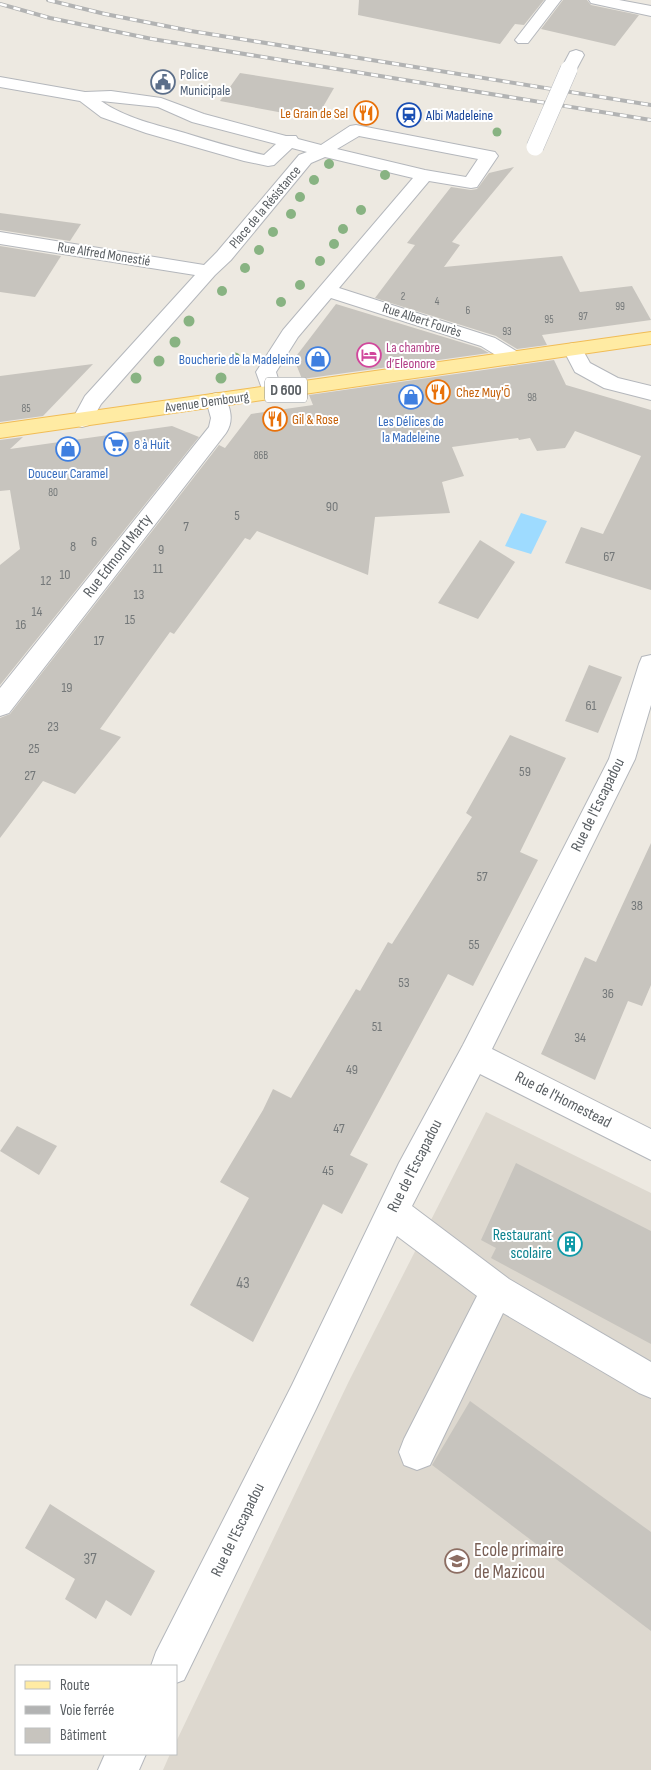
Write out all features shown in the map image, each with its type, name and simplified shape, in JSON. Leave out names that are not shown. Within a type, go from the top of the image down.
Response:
[{"type":"main road","name":"Avenue Dembourg","points":[[0,432],[651,338]]},
{"type":"street","points":[[524,40],[554,0]]},
{"type":"street","points":[[596,0],[651,11]]},
{"type":"street","points":[[535,147],[576,54]]},
{"type":"street","points":[[0,82],[85,97],[111,96],[162,103],[198,118],[290,140],[323,151],[425,175],[290,334],[266,372],[272,392]]},
{"type":"street","points":[[85,97],[107,113],[152,130],[244,156],[268,161],[290,140]]},
{"type":"street","name":"Place de la Résistance","points":[[82,420],[92,401],[208,271],[224,256],[304,159],[323,151],[356,130],[489,156],[471,182],[425,175]]},
{"type":"street","name":"Rue Alfred Monestié","points":[[0,238],[208,271]]},
{"type":"street","name":"Rue Albert Fourès","points":[[327,290],[488,342],[514,358]]},
{"type":"street","points":[[573,349],[582,367],[612,383],[651,393]]},
{"type":"street","name":"Rue Edmond Marty","points":[[0,706],[219,428],[221,418],[216,400]]},
{"type":"street","name":"Rue de l'Escapadou","points":[[170,1665],[304,1397],[393,1209],[474,1055],[622,759],[651,664]]},
{"type":"street","name":"Rue de l'Homestead","points":[[474,1055],[651,1145]]},
{"type":"street","points":[[393,1209],[404,1221],[497,1291],[651,1382]]},
{"type":"street","points":[[416,1452],[497,1291]]},
{"type":"street","points":[[118,1770],[126,1755]]},
{"type":"shaded area","name":"Ecole primaire de Mazicou","points":[[486,1112],[651,1193],[651,1770],[163,1770],[170,1755],[178,1755],[178,1738],[349,1381]]},
{"type":"water","points":[[521,513],[547,521],[531,554],[505,546]]},
{"type":"building","points":[[359,0],[544,0],[524,25],[515,24],[500,44],[358,15]]},
{"type":"building","points":[[563,0],[587,0],[591,5],[639,15],[615,46],[541,29]]},
{"type":"building","points":[[240,73],[334,88],[316,119],[220,101]]},
{"type":"building","points":[[514,167],[452,242],[460,245],[444,267],[562,256],[580,292],[632,286],[651,320],[542,335],[547,345],[517,349],[496,336],[375,298],[415,245],[407,243],[451,187],[477,189],[489,173]]},
{"type":"building","points":[[0,213],[81,224],[70,241],[0,230]]},
{"type":"building","points":[[0,246],[61,256],[35,297],[0,292]]},
{"type":"building","points":[[336,304],[480,348],[489,353],[302,379],[294,359]]},
{"type":"building","points":[[554,360],[566,385],[651,410],[651,590],[565,563],[581,527],[603,534],[641,456],[575,431],[565,448],[537,451],[530,438],[452,447],[464,476],[442,482],[450,513],[375,517],[368,575],[257,531],[250,540],[245,538],[174,634],[170,632],[100,729],[121,737],[75,794],[43,781],[0,838],[0,718],[10,714],[219,445],[225,448],[251,414],[313,405],[309,395]]},
{"type":"building","points":[[93,364],[43,416],[0,422],[0,376]]},
{"type":"building","points":[[172,426],[199,437],[0,685],[0,565],[20,549],[10,490],[0,491],[0,440],[23,437],[10,449]]},
{"type":"building","points":[[480,540],[515,562],[478,619],[438,603]]},
{"type":"building","points":[[589,665],[622,677],[598,733],[565,721]]},
{"type":"building","points":[[510,735],[566,758],[520,852],[538,860],[473,986],[448,974],[350,1155],[368,1164],[342,1214],[323,1204],[253,1342],[190,1305],[249,1198],[220,1182],[263,1110],[273,1089],[291,1098],[356,989],[360,991],[388,942],[392,944],[472,817],[466,813]]},
{"type":"building","points":[[651,843],[651,985],[642,1006],[628,1001],[595,1080],[541,1054],[585,957],[596,962]]},
{"type":"building","points":[[17,1126],[57,1146],[39,1175],[0,1151]]},
{"type":"building","name":"Restaurant scolaire","points":[[516,1163],[651,1231],[651,1344],[491,1258],[496,1248],[481,1240]]},
{"type":"building","points":[[470,1401],[651,1532],[651,1631],[432,1465]]},
{"type":"building","points":[[50,1504],[155,1571],[131,1616],[106,1600],[96,1619],[65,1599],[75,1579],[25,1548]]},
{"type":"railway","points":[[48,0],[105,14],[191,31],[651,105]]},
{"type":"railway","points":[[0,4],[50,18],[152,39],[651,120]]},
{"type":"place","name":"Police Municipale","points":[[163,82]]},
{"type":"place","name":"Le Grain de Sel","points":[[366,113]]},
{"type":"place","name":"Albi Madeleine","points":[[409,115]]},
{"type":"place","name":"La chambre d’Eleonore","points":[[369,355]]},
{"type":"place","name":"Boucherie de la Madeleine","points":[[318,359]]},
{"type":"place","name":"Chez Muy'Ö","points":[[438,392]]},
{"type":"place","name":"Les Délices de la Madeleine","points":[[411,397]]},
{"type":"place","name":"Gil & Rose","points":[[275,419]]},
{"type":"place","name":"8 à Huit","points":[[116,444]]},
{"type":"place","name":"Douceur Caramel","points":[[68,449]]},
{"type":"place","name":"Restaurant scolaire","points":[[570,1244]]},
{"type":"place","name":"Ecole primaire de Mazicou","points":[[457,1561]]}]
